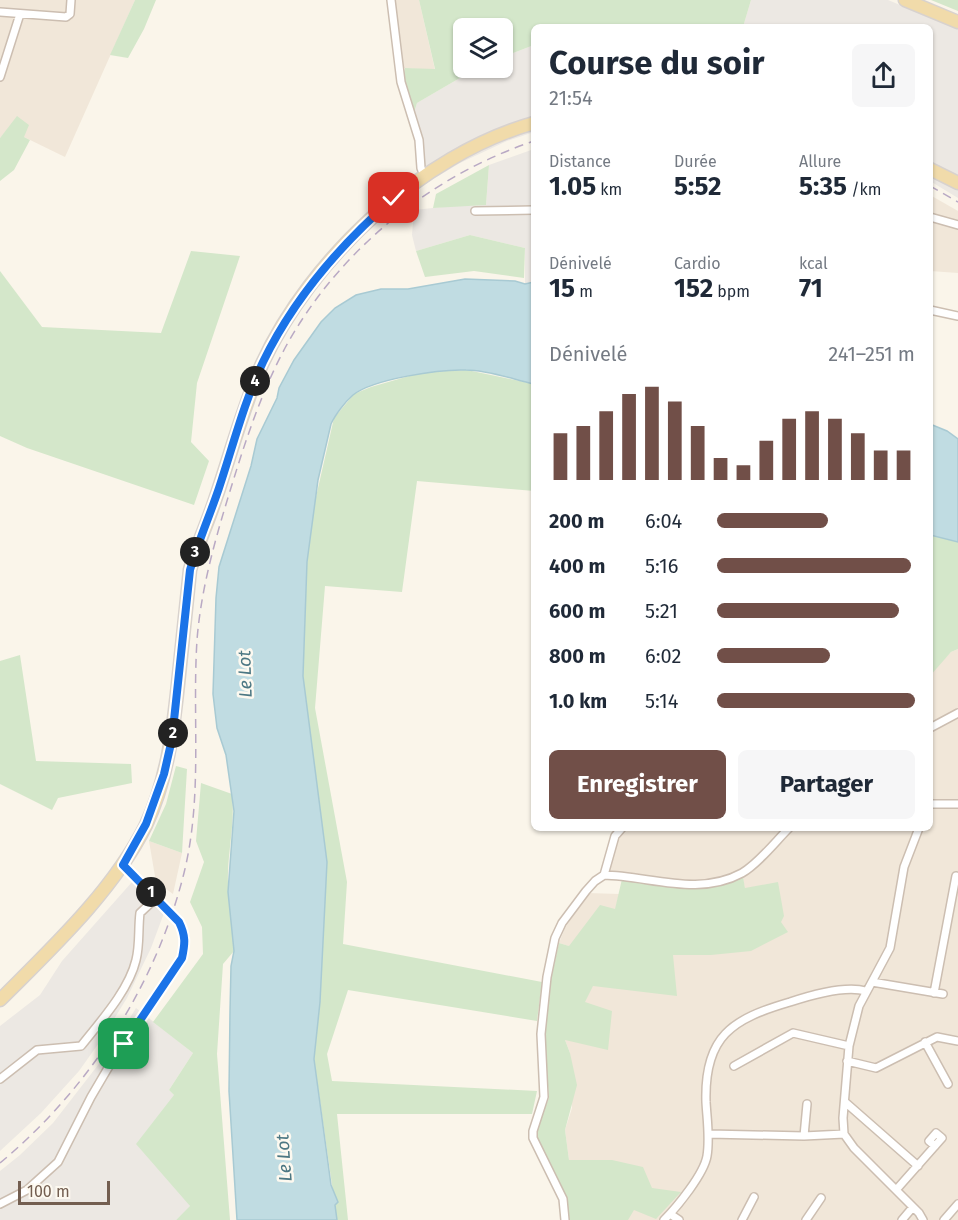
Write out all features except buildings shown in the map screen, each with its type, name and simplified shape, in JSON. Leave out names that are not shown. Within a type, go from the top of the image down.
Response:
[{"type":"main road","points":[[905,0],[958,22]]},
{"type":"main road","points":[[0,1000],[72,924],[123,865],[146,824],[164,774],[172,739],[190,570],[251,391],[263,363],[293,309],[363,225],[424,175],[467,151],[531,124]]},
{"type":"main road","points":[[933,170],[958,183]]},
{"type":"street","points":[[0,12],[66,17],[70,14],[71,0]]},
{"type":"street","points":[[391,0],[400,82],[418,140],[424,175]]},
{"type":"street","points":[[0,77],[20,14]]},
{"type":"street","points":[[475,211],[531,210]]},
{"type":"street","points":[[933,218],[958,225]]},
{"type":"street","points":[[933,311],[958,316]]},
{"type":"street","points":[[933,726],[958,713]]},
{"type":"street","points":[[933,804],[957,804]]},
{"type":"street","points":[[604,875],[615,836],[619,831]]},
{"type":"street","points":[[565,1220],[563,1199],[533,1138],[533,1131],[544,1097],[541,1034],[547,977],[555,938],[562,923],[586,891],[604,875],[688,885],[726,879],[743,872],[786,831]]},
{"type":"street","points":[[918,831],[904,867],[890,948],[859,1006],[849,1046],[844,1102],[844,1134],[854,1148],[923,1220]]},
{"type":"street","points":[[0,1204],[27,1190],[58,1162],[90,1097],[182,958],[185,938],[179,922],[123,865]]},
{"type":"street","points":[[934,993],[956,876],[958,877]]},
{"type":"street","points":[[0,1079],[37,1050],[81,1046],[111,1008],[129,976],[136,962],[140,913],[156,898]]},
{"type":"street","points":[[872,982],[944,994]]},
{"type":"street","points":[[664,1220],[678,1206],[705,1164],[708,1134],[706,1080],[711,1055],[723,1036],[732,1026],[806,997],[856,988],[866,991]]},
{"type":"street","points":[[734,1066],[790,1033],[849,1046]]},
{"type":"street","points":[[847,1062],[876,1068],[937,1037],[958,1041]]},
{"type":"street","points":[[925,1042],[948,1084]]},
{"type":"street","points":[[844,1102],[918,1166]]},
{"type":"street","points":[[804,1136],[807,1104]]},
{"type":"street","points":[[708,1134],[804,1136],[844,1134]]},
{"type":"street","points":[[896,1190],[935,1146]]},
{"type":"street","points":[[742,1220],[754,1197]]},
{"type":"street","points":[[806,1220],[821,1198]]},
{"type":"street","points":[[944,1220],[958,1204]]},
{"type":"street","points":[[902,1220],[913,1207]]},
{"type":"street","points":[[670,1214],[679,1220]]},
{"type":"shaded area","points":[[0,0],[135,0],[65,157],[24,137],[18,117],[0,138]]},
{"type":"shaded area","points":[[391,0],[419,0],[435,70],[402,68]]},
{"type":"shaded area","points":[[751,0],[888,0],[958,29],[958,198],[933,183],[933,24],[744,24]]},
{"type":"shaded area","points":[[531,46],[531,133],[507,141],[460,163],[425,184],[413,116],[417,103],[460,78],[513,78],[513,53]]},
{"type":"shaded area","points":[[531,150],[531,283],[525,284],[525,248],[470,235],[416,251],[412,235],[414,210],[486,205],[489,165]]},
{"type":"shaded area","points":[[933,197],[958,211],[958,273],[933,271]]},
{"type":"shaded area","points":[[958,649],[958,1220],[608,1220],[611,1161],[569,1160],[565,1130],[572,1108],[570,1053],[565,1040],[581,950],[559,943],[565,928],[588,893],[619,894],[613,920],[745,888],[741,871],[723,877],[693,882],[610,871],[618,837],[623,831],[933,831],[933,670],[951,652]]},
{"type":"shaded area","points":[[149,841],[182,853],[173,894],[156,882]]},
{"type":"shaded area","points":[[132,882],[164,913],[151,948],[127,998],[79,1071],[41,1113],[0,1151],[0,1026],[40,995],[62,961]]},
{"type":"shaded area","points":[[136,1008],[193,1053],[169,1090],[174,1095],[190,1207],[176,1220],[0,1220],[0,1171],[53,1123],[112,1047]]},
{"type":"green space","points":[[135,0],[156,0],[144,29],[128,58],[110,55]]},
{"type":"green space","points":[[419,0],[751,0],[744,24],[531,24],[531,46],[513,53],[513,18],[453,18],[453,78],[460,78],[417,103],[413,116],[403,79],[405,68],[435,69]]},
{"type":"green space","points":[[931,0],[958,0],[958,11]]},
{"type":"green space","points":[[17,116],[29,125],[24,137],[30,140],[14,170],[0,181],[0,138]]},
{"type":"green space","points":[[489,165],[486,205],[433,208],[436,194]]},
{"type":"green space","points":[[470,235],[525,248],[524,278],[474,271],[425,277],[416,251]]},
{"type":"green space","points":[[191,251],[240,256],[197,383],[191,442],[209,461],[194,505],[27,448],[0,436],[0,271],[42,327],[161,333]]},
{"type":"green space","points":[[467,370],[531,383],[531,491],[417,481],[402,592],[325,586],[315,708],[347,882],[343,944],[542,982],[537,1021],[348,990],[327,1054],[332,1081],[537,1091],[532,1114],[337,1114],[348,1220],[337,1220],[314,1059],[320,1002],[327,862],[303,676],[307,562],[313,510],[334,418],[354,394],[423,372]]},
{"type":"green space","points":[[933,536],[958,542],[958,649],[951,652],[933,673]]},
{"type":"green space","points":[[20,655],[36,761],[131,764],[132,783],[58,798],[52,810],[0,784],[0,661]]},
{"type":"green space","points":[[176,766],[187,769],[182,853],[149,841],[166,804]]},
{"type":"green space","points":[[201,783],[232,794],[233,804],[228,882],[234,951],[223,964],[217,1054],[230,1220],[176,1220],[190,1206],[136,1144],[174,1095],[169,1090],[193,1053],[153,1022],[203,954],[202,927],[190,902],[204,862],[196,841]]},
{"type":"green space","points":[[743,877],[745,888],[778,882],[784,916],[781,922],[788,932],[751,951],[711,955],[673,955],[677,996],[593,986],[585,1002],[612,1011],[608,1050],[565,1040],[577,1085],[565,1130],[569,1160],[612,1160],[643,1167],[652,1188],[681,1192],[656,1219],[634,1210],[628,1220],[568,1220],[565,1196],[537,1140],[537,1128],[549,1098],[544,1035],[551,979],[559,943],[569,946],[600,905],[615,909],[622,879],[698,888],[728,883]]},
{"type":"water","name":"Le Lot","points":[[465,279],[531,283],[531,383],[474,370],[407,376],[375,384],[353,395],[331,424],[318,480],[307,562],[303,676],[327,862],[320,1002],[314,1059],[331,1185],[338,1202],[335,1205],[337,1220],[237,1220],[229,1091],[231,966],[234,951],[228,892],[234,811],[226,755],[217,728],[213,694],[219,567],[251,466],[257,439],[294,360],[321,322],[335,308],[356,295],[381,289],[408,289]]},
{"type":"water","points":[[933,425],[958,439],[958,542],[933,536]]},
{"type":"railway","points":[[0,1163],[62,1102],[115,1032],[137,994],[172,915],[184,873],[193,815],[197,640],[205,583],[219,528],[248,436],[268,382],[285,348],[307,313],[332,280],[390,221],[423,196],[459,174],[531,142]]},
{"type":"railway","points":[[933,188],[958,202]]},
{"type":"route","points":[[124,1044],[182,958],[185,945],[185,933],[179,922],[123,865],[146,824],[164,774],[172,739],[190,570],[196,550],[251,391],[277,335],[298,302],[326,267],[363,225],[394,198]]}]
